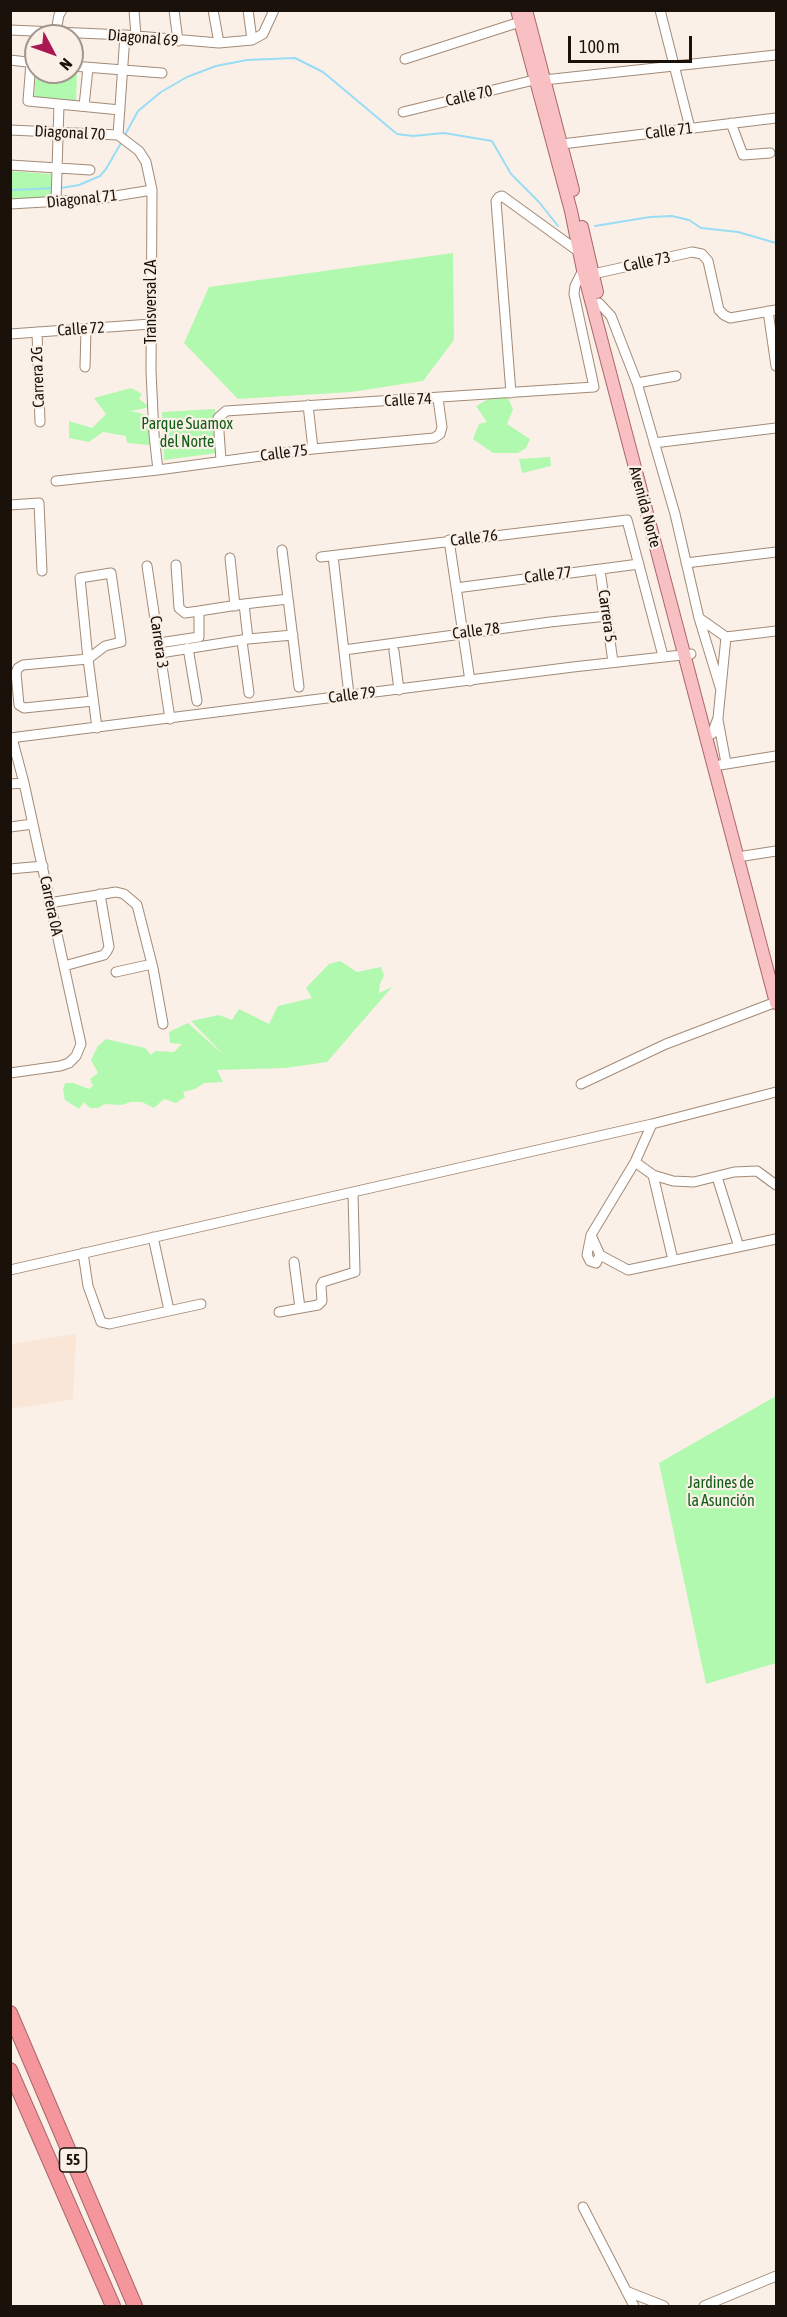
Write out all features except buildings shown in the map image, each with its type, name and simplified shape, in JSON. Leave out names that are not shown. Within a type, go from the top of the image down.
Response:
[{"type":"highway","name":"55","points":[[10,2013],[135,2307]]},
{"type":"highway","name":"55","points":[[10,2070],[113,2307]]},
{"type":"main road","name":"Avenida Norte","points":[[521,14],[539,80],[578,251],[599,303],[776,1003]]},
{"type":"main road","name":"Avenida Norte","points":[[539,80],[562,144],[588,272],[688,654],[723,764],[744,856],[777,975]]},
{"type":"street","points":[[134,10],[136,36]]},
{"type":"street","points":[[174,10],[178,41]]},
{"type":"street","points":[[213,10],[219,43]]},
{"type":"street","points":[[248,10],[252,40],[263,34],[274,10]]},
{"type":"street","points":[[660,10],[690,128]]},
{"type":"street","points":[[405,59],[521,14]]},
{"type":"street","name":"Diagonal 69","points":[[84,33],[219,43],[252,40]]},
{"type":"street","points":[[118,135],[125,35]]},
{"type":"street","name":"Calle 70","points":[[403,112],[539,80],[777,55]]},
{"type":"street","points":[[84,68],[162,73]]},
{"type":"street","points":[[84,105],[88,68]]},
{"type":"street","points":[[30,84],[28,101],[120,110]]},
{"type":"street","points":[[56,198],[59,105]]},
{"type":"street","name":"Calle 71","points":[[562,144],[777,118]]},
{"type":"street","points":[[731,123],[743,155],[770,153]]},
{"type":"street","name":"Diagonal 70","points":[[10,130],[118,135],[128,142]]},
{"type":"street","name":"Transversal 2A","points":[[128,142],[139,151],[146,162],[152,190],[152,409],[158,470]]},
{"type":"street","points":[[10,165],[57,173],[90,170]]},
{"type":"street","name":"Diagonal 71","points":[[10,204],[56,198],[97,199],[152,190]]},
{"type":"street","points":[[511,393],[496,201],[502,196],[578,251]]},
{"type":"street","name":"Calle 73","points":[[588,272],[692,252],[702,254],[708,261],[719,310],[724,315],[730,318],[772,311]]},
{"type":"street","name":"Calle 74","points":[[221,460],[218,418],[226,411],[438,399],[594,387],[574,294],[575,286],[588,272]]},
{"type":"street","points":[[599,303],[611,316],[638,382],[675,514],[699,618],[720,687]]},
{"type":"street","points":[[772,311],[776,366]]},
{"type":"street","name":"Calle 72","points":[[10,334],[151,324]]},
{"type":"street","points":[[85,367],[86,329]]},
{"type":"street","name":"Carrera 2G","points":[[37,332],[40,422]]},
{"type":"street","points":[[638,382],[676,376]]},
{"type":"street","name":"Calle 75","points":[[56,481],[313,449],[434,438],[440,434],[442,428],[438,399]]},
{"type":"street","points":[[308,405],[313,449]]},
{"type":"street","points":[[654,443],[777,428]]},
{"type":"street","points":[[10,505],[39,503],[42,572]]},
{"type":"street","name":"Calle 76","points":[[321,557],[627,520],[639,564]]},
{"type":"street","points":[[449,540],[470,681]]},
{"type":"street","points":[[282,550],[300,687]]},
{"type":"street","points":[[686,563],[777,552]]},
{"type":"street","points":[[333,556],[350,695]]},
{"type":"street","points":[[230,558],[245,640],[249,693]]},
{"type":"street","points":[[639,564],[663,656]]},
{"type":"street","name":"Calle 77","points":[[456,588],[639,564]]},
{"type":"street","points":[[176,565],[179,608],[185,613],[288,599]]},
{"type":"street","name":"Carrera 3","points":[[147,566],[170,719]]},
{"type":"street","name":"Carrera 5","points":[[600,570],[614,662]]},
{"type":"street","points":[[93,701],[24,708],[19,705],[16,673],[23,665],[88,659],[105,646],[121,642],[111,573],[80,578],[88,659],[97,728]]},
{"type":"street","points":[[159,648],[199,637],[199,610]]},
{"type":"street","name":"Calle 78","points":[[344,650],[608,616]]},
{"type":"street","points":[[699,618],[726,637],[777,631]]},
{"type":"street","points":[[159,648],[188,648],[292,635]]},
{"type":"street","points":[[726,637],[718,718],[723,764],[777,756]]},
{"type":"street","points":[[188,648],[197,701]]},
{"type":"street","points":[[394,651],[399,690]]},
{"type":"street","name":"Calle 79","points":[[11,738],[688,654]]},
{"type":"street","points":[[712,734],[718,718]]},
{"type":"street","name":"Carrera 0A","points":[[10,1073],[69,1063],[76,1056],[81,1044],[49,903],[43,866],[11,738]]},
{"type":"street","points":[[10,784],[24,783]]},
{"type":"street","points":[[10,827],[33,824]]},
{"type":"street","points":[[744,856],[777,852]]},
{"type":"street","points":[[10,869],[43,866]]},
{"type":"street","points":[[49,903],[116,892],[124,894],[137,905],[152,964],[163,1024]]},
{"type":"street","points":[[64,966],[104,954],[109,947],[100,894]]},
{"type":"street","points":[[116,972],[152,964]]},
{"type":"street","points":[[581,1084],[666,1044],[776,1003]]},
{"type":"street","points":[[10,1270],[651,1124],[777,1092]]},
{"type":"street","points":[[651,1124],[635,1162],[591,1235],[600,1255],[628,1270],[777,1239]]},
{"type":"street","points":[[635,1162],[653,1175],[673,1180],[694,1182],[734,1172],[757,1171],[777,1185]]},
{"type":"street","points":[[653,1175],[673,1260]]},
{"type":"street","points":[[717,1177],[738,1247]]},
{"type":"street","points":[[279,1312],[320,1305],[321,1286],[325,1281],[355,1272],[353,1193]]},
{"type":"street","points":[[153,1237],[169,1310]]},
{"type":"street","points":[[82,1253],[88,1286],[101,1322],[109,1324],[201,1304]]},
{"type":"street","points":[[294,1262],[300,1308]]},
{"type":"street","points":[[583,2207],[634,2307]]},
{"type":"street","points":[[704,2307],[777,2276]]},
{"type":"street","points":[[626,2291],[664,2307]]},
{"type":"shaded area","points":[[76,1334],[73,1399],[11,1409],[11,1344]]},
{"type":"green space","points":[[35,84],[77,84],[76,102],[34,100]]},
{"type":"green space","points":[[10,171],[51,174],[53,201],[11,202]]},
{"type":"green space","points":[[453,253],[454,340],[423,381],[351,392],[238,399],[184,343],[209,287]]},
{"type":"green space","points":[[131,388],[142,394],[139,399],[150,407],[131,411],[160,418],[160,446],[127,443],[126,436],[103,432],[89,442],[69,438],[69,421],[92,428],[106,414],[94,398]]},
{"type":"green space","points":[[506,394],[513,409],[507,424],[530,439],[526,448],[518,453],[493,453],[473,439],[479,424],[487,422],[476,406],[494,396]]},
{"type":"green space","name":"Parque Suamox del Norte","points":[[215,409],[217,453],[164,460],[162,412]]},
{"type":"green space","points":[[550,457],[551,466],[522,473],[519,459]]},
{"type":"green space","points":[[340,961],[357,972],[381,967],[384,975],[379,993],[392,987],[327,1062],[285,1068],[217,1070],[223,1082],[204,1083],[195,1089],[183,1092],[185,1097],[176,1103],[164,1099],[154,1108],[142,1102],[131,1102],[90,1108],[84,1102],[79,1109],[65,1100],[63,1090],[65,1083],[73,1083],[89,1089],[93,1086],[90,1079],[98,1073],[91,1060],[98,1046],[106,1039],[145,1048],[151,1055],[155,1051],[174,1052],[182,1044],[170,1043],[169,1032],[188,1023],[225,1056],[191,1021],[219,1015],[232,1020],[239,1009],[269,1024],[278,1006],[312,998],[306,988],[329,964]]},
{"type":"green space","name":"Jardines de la Asunción","points":[[776,1396],[776,1663],[706,1684],[659,1463]]},
{"type":"waterway","points":[[125,135],[138,111],[161,92],[187,77],[216,66],[247,60],[295,58],[323,72],[397,134],[413,136],[444,133],[492,141],[511,174],[539,202],[558,226]]},
{"type":"waterway","points":[[61,188],[79,185],[100,176],[121,143]]},
{"type":"waterway","points":[[10,190],[55,188]]},
{"type":"waterway","points":[[595,226],[650,217],[672,216],[689,220],[701,228],[738,232],[776,243]]}]
